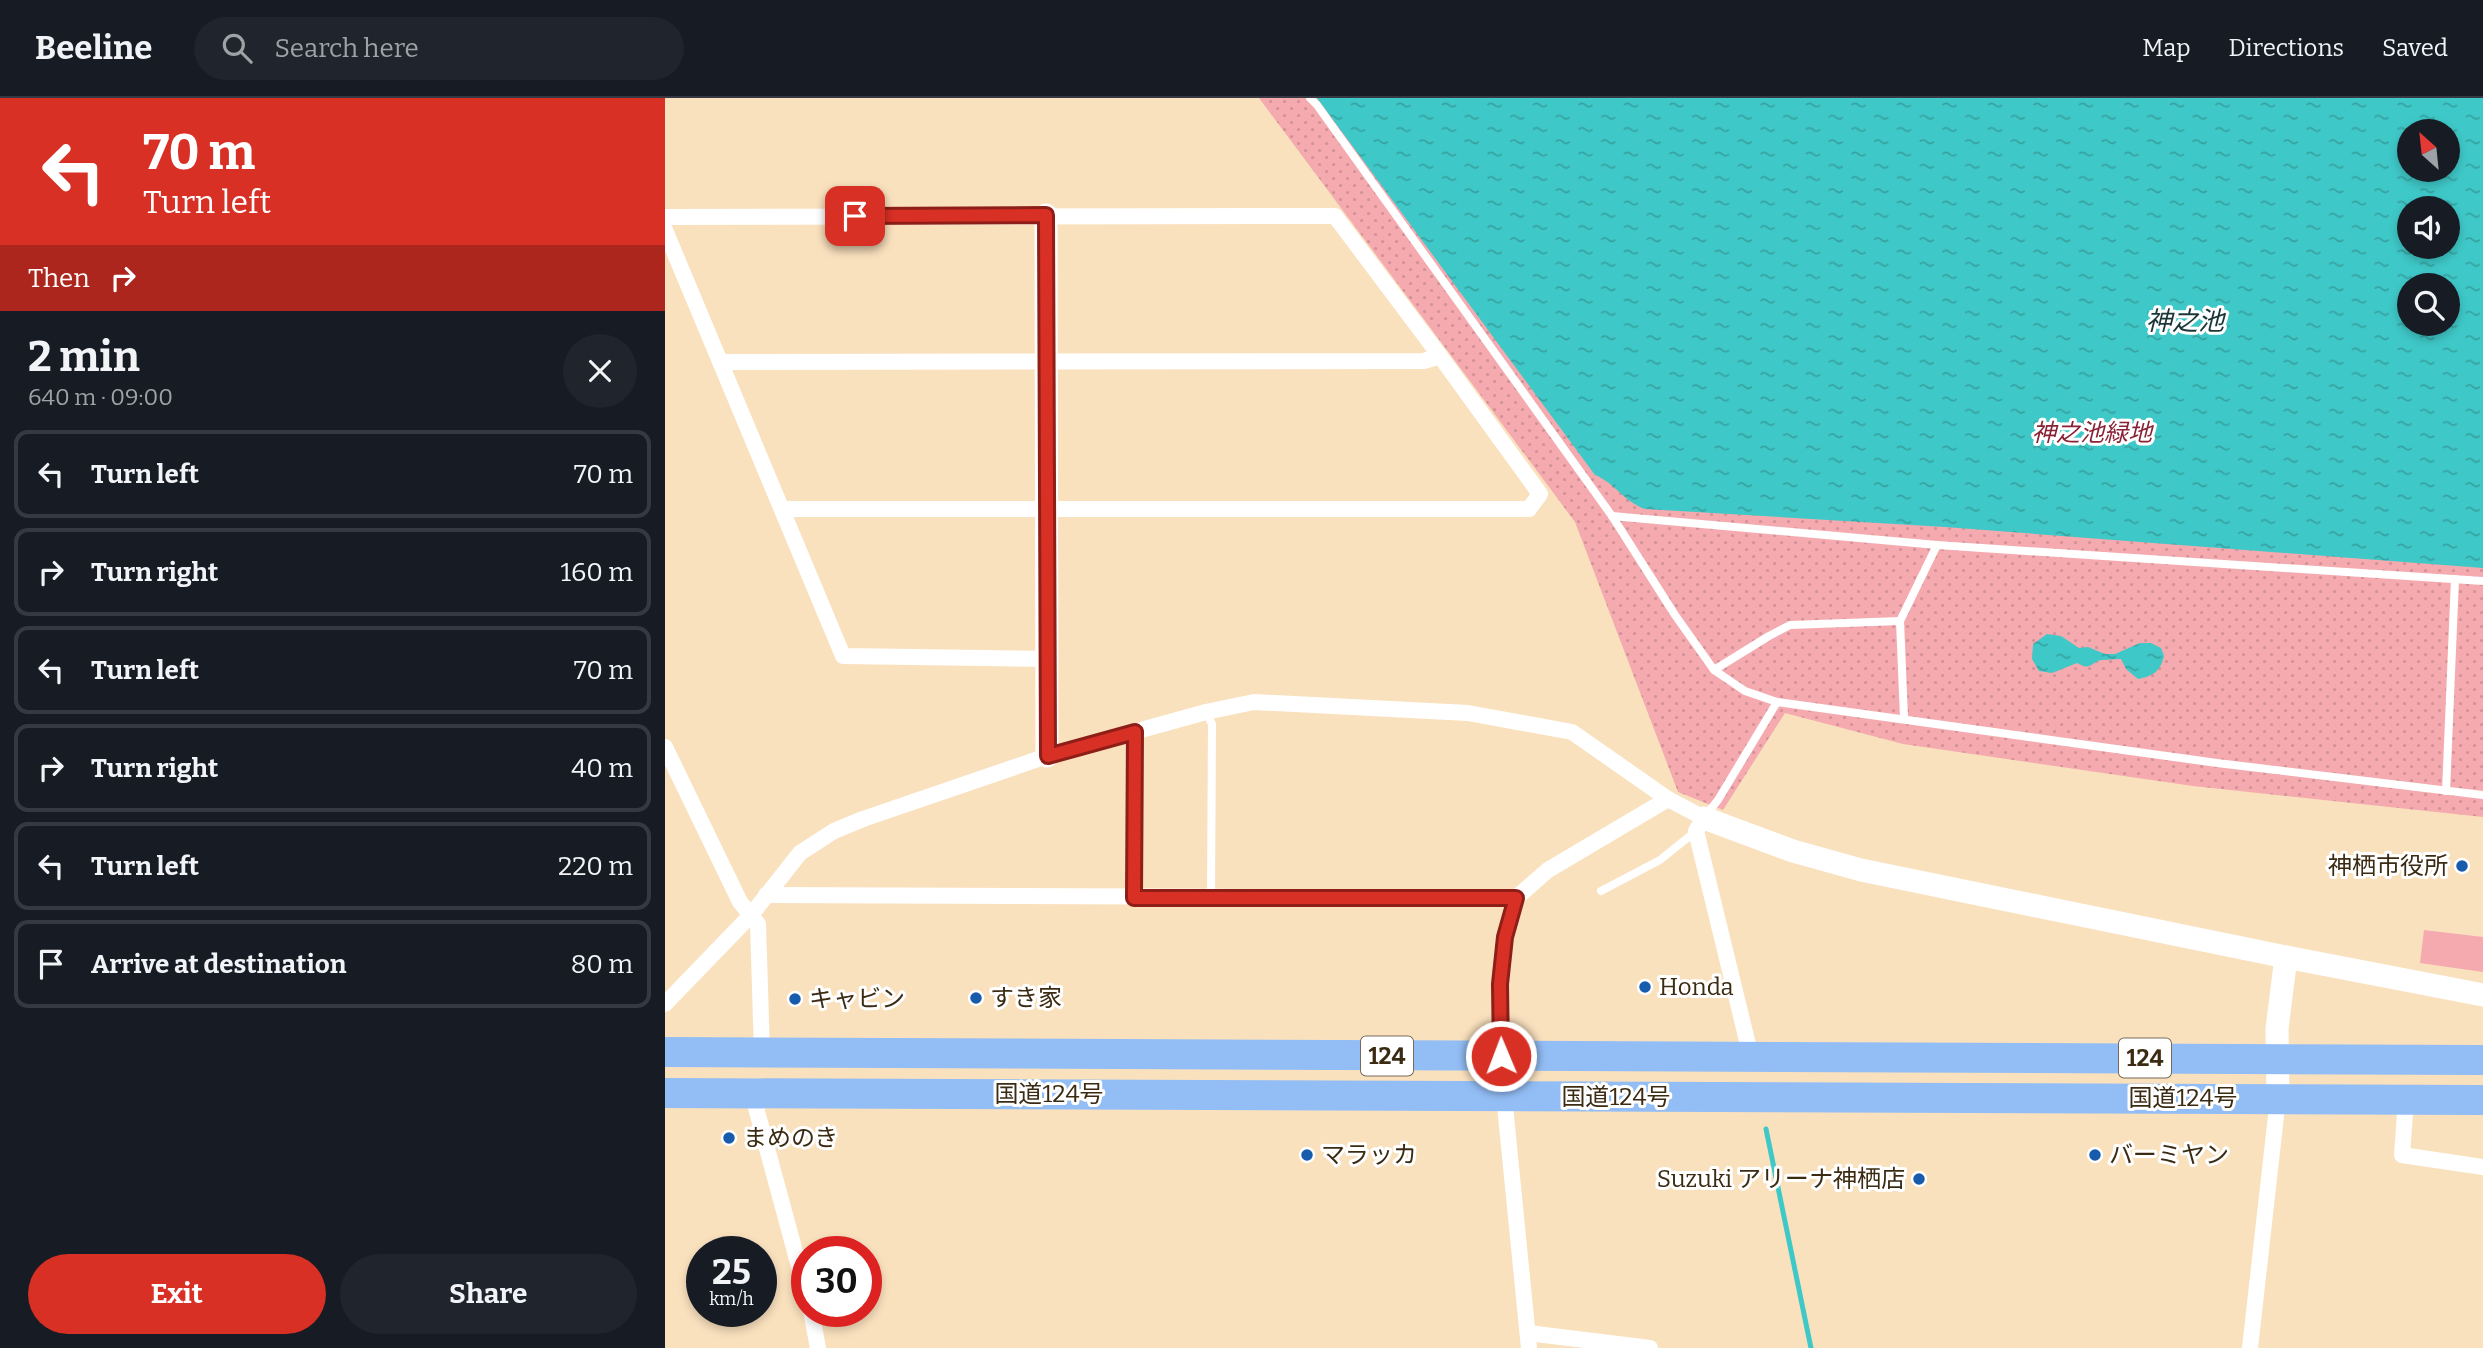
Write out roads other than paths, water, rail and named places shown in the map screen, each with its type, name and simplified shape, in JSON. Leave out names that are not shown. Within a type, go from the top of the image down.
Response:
[{"type":"highway","name":"国道124号","points":[[665,1052],[2483,1060]]},
{"type":"highway","name":"国道124号","points":[[665,1093],[2483,1100]]},
{"type":"street","points":[[1046,215],[1048,756]]},
{"type":"street","points":[[665,217],[1335,216],[1540,494],[1529,509],[783,509]]},
{"type":"street","points":[[665,230],[843,656],[1046,659]]},
{"type":"street","points":[[721,362],[1424,361],[1440,356]]},
{"type":"street","points":[[665,1004],[751,915],[800,853],[834,831],[1048,756],[1206,712],[1255,702],[1468,713],[1547,726],[1572,732],[1700,824],[1793,851],[1861,870],[2483,995]]},
{"type":"street","points":[[1134,898],[1135,732]]},
{"type":"street","points":[[665,747],[740,902],[758,924],[762,1053]]},
{"type":"street","points":[[1501,1056],[1500,984],[1505,937],[1516,898],[1548,870],[1668,800]]},
{"type":"street","points":[[1700,824],[1751,1057]]},
{"type":"street","points":[[766,895],[1516,898]]},
{"type":"street","points":[[2250,1348],[2278,1098],[2277,1029],[2286,957]]},
{"type":"street","points":[[751,1093],[791,1238]]},
{"type":"street","points":[[1504,1096],[1528,1340],[1650,1348]]},
{"type":"street","points":[[2406,1099],[2402,1155],[2483,1167]]},
{"type":"street","points":[[814,1327],[818,1348]]},
{"type":"lane","points":[[1310,98],[1612,516],[1675,615],[1714,670],[1745,691],[1777,702],[2085,745],[2483,795]]},
{"type":"lane","points":[[1612,516],[1937,545],[2483,581]]},
{"type":"lane","points":[[1904,718],[1900,621],[1937,545]]},
{"type":"lane","points":[[2446,791],[2455,579]]},
{"type":"lane","points":[[1714,670],[1790,625],[1900,621]]},
{"type":"lane","points":[[1601,891],[1660,860],[1700,824],[1718,800],[1777,702]]},
{"type":"lane","points":[[1206,712],[1212,724],[1211,898]]},
{"type":"water","name":"神之池","points":[[1317,98],[2483,98],[2483,568],[1945,527],[1645,509],[1637,506],[1595,475]]},
{"type":"water","points":[[2047,634],[2061,636],[2079,648],[2088,647],[2105,654],[2115,654],[2140,643],[2151,643],[2161,648],[2164,656],[2155,672],[2138,679],[2126,669],[2121,659],[2101,660],[2088,666],[2077,663],[2052,673],[2039,671],[2032,659],[2033,644]]},
{"type":"waterway","points":[[1766,1129],[1811,1348]]},
{"type":"place","name":"神栖市役所","points":[[2462,866]]},
{"type":"place","name":"Honda","points":[[1645,987]]},
{"type":"place","name":"すき家","points":[[976,998]]},
{"type":"place","name":"キャビン","points":[[795,999]]},
{"type":"place","name":"まめのき","points":[[729,1138]]},
{"type":"place","name":"マラッカ","points":[[1307,1155]]},
{"type":"place","name":"バーミヤン","points":[[2095,1155]]},
{"type":"place","name":"Suzuki アリーナ神栖店","points":[[1919,1179]]},
{"type":"park label","name":"神之池緑地","points":[[2092,433]]}]
